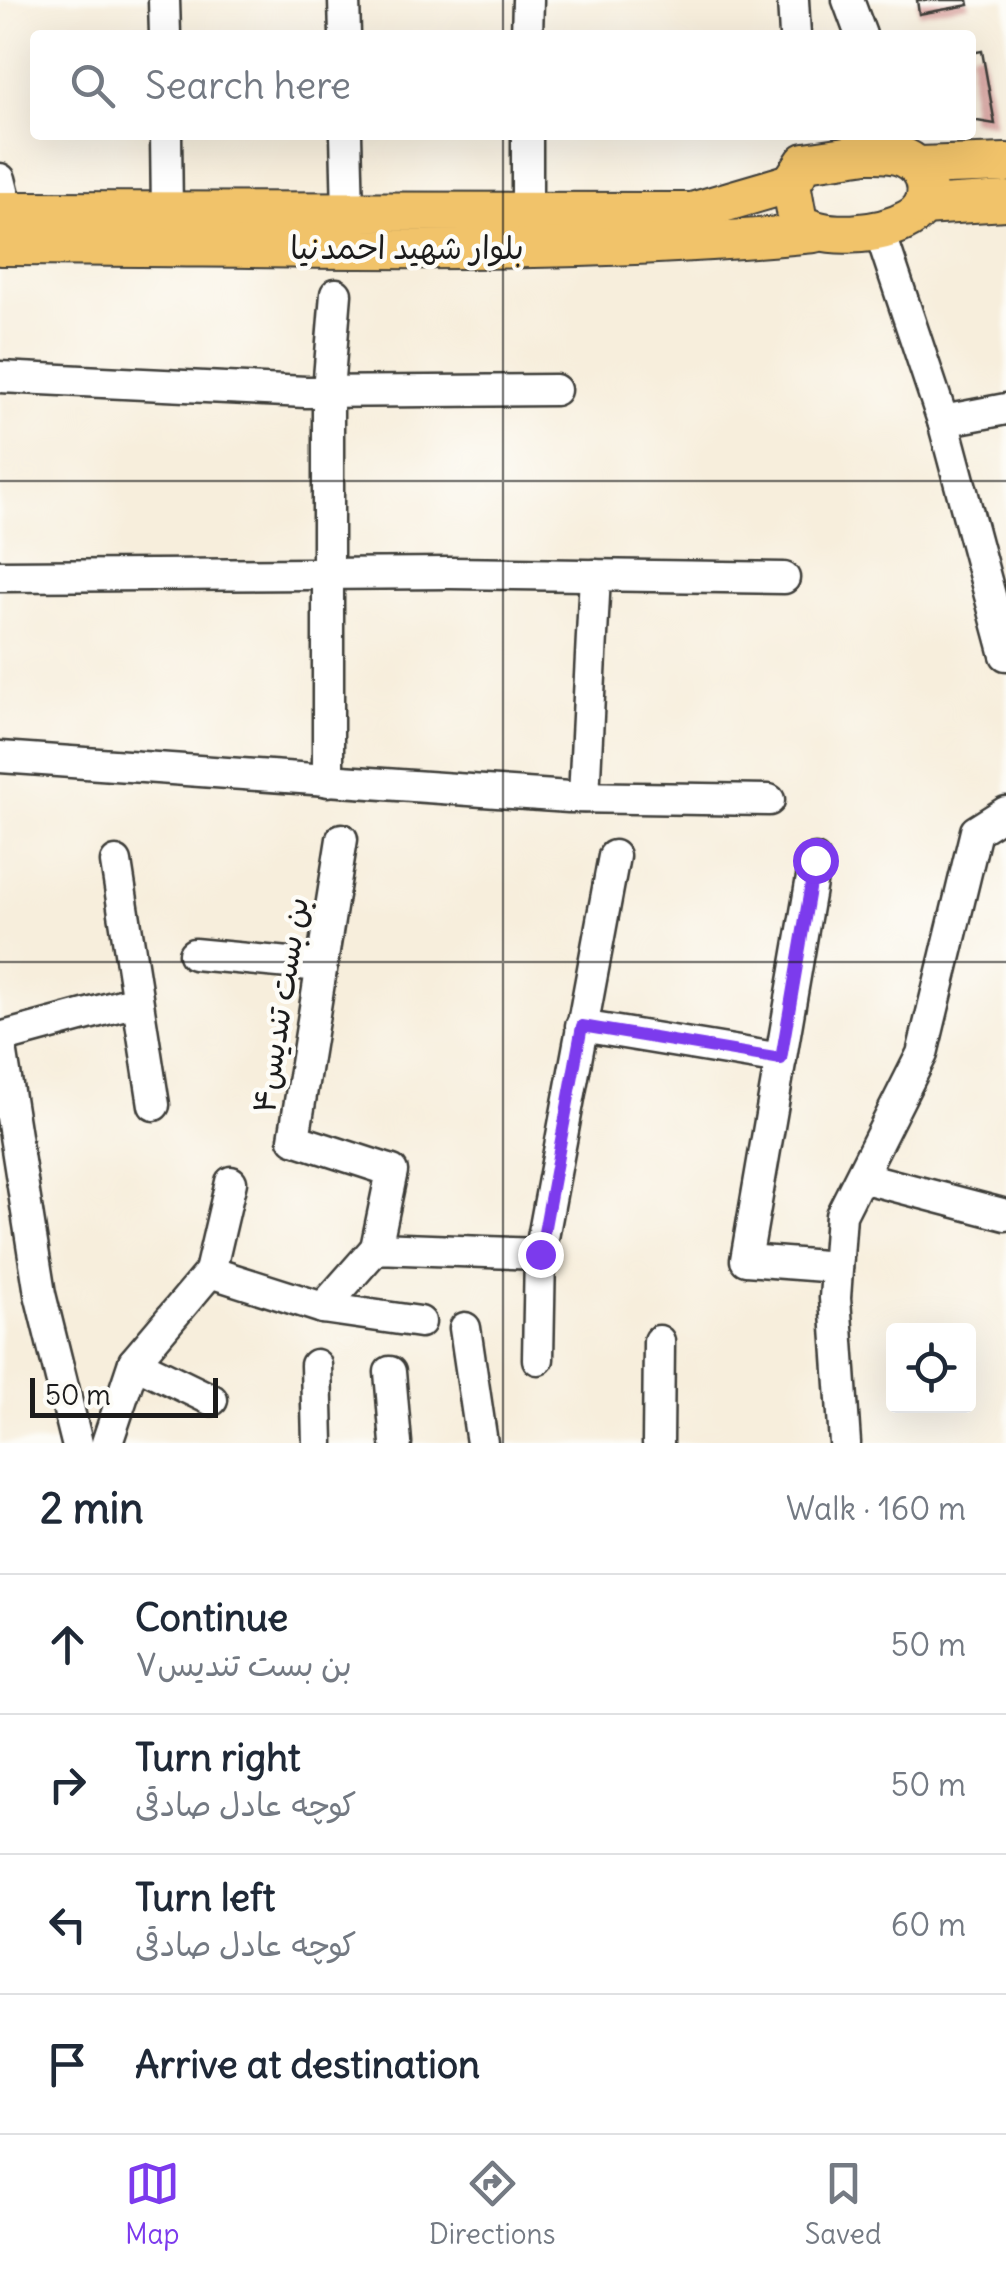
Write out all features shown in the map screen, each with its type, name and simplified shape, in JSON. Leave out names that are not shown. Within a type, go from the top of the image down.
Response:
[{"type":"main road","name":"بلوار شهید احمدنیا","points":[[2,212],[692,212],[800,160],[907,153]]},
{"type":"main road","points":[[907,153],[1006,163]]},
{"type":"main road","points":[[879,229],[910,218],[923,206],[927,185],[907,153]]},
{"type":"main road","points":[[800,160],[798,222],[814,233]]},
{"type":"main road","points":[[923,206],[1006,202]]},
{"type":"main road","name":"بلوار شهید احمدنیا","points":[[2,212],[597,247],[704,244],[879,229]]},
{"type":"street","points":[[164,0],[165,30]]},
{"type":"street","points":[[344,0],[345,30]]},
{"type":"street","points":[[528,0],[528,30]]},
{"type":"street","points":[[793,0],[795,30]]},
{"type":"street","points":[[848,0],[858,30]]},
{"type":"street","points":[[166,140],[167,212]]},
{"type":"street","points":[[346,140],[348,213]]},
{"type":"street","points":[[527,140],[527,214]]},
{"type":"street","points":[[879,229],[943,421],[1006,655]]},
{"type":"street","points":[[328,781],[328,390],[336,294]]},
{"type":"street","points":[[0,378],[328,390],[554,390]]},
{"type":"street","points":[[943,421],[1006,410]]},
{"type":"street","points":[[584,797],[595,575]]},
{"type":"street","points":[[0,576],[784,578]]},
{"type":"street","points":[[0,757],[584,797],[768,800]]},
{"type":"street","points":[[845,1443],[835,1298],[842,1215],[922,1054],[976,831],[1006,812]]},
{"type":"street","name":"بن بست تندیس۴","points":[[342,839],[294,1139],[392,1171],[376,1248]]},
{"type":"street","points":[[538,1359],[540,1254],[614,856]]},
{"type":"street","points":[[815,860],[746,1260],[837,1267]]},
{"type":"street","points":[[116,862],[154,1106]]},
{"type":"street","points":[[194,954],[322,966]]},
{"type":"street","points":[[76,1443],[40,1294],[0,1039],[136,1001]]},
{"type":"street","points":[[582,1026],[781,1059]]},
{"type":"street","points":[[861,1177],[1006,1215]]},
{"type":"street","points":[[107,1443],[134,1362],[210,1272],[231,1182]]},
{"type":"street","points":[[323,1308],[376,1248],[540,1254]]},
{"type":"street","points":[[210,1272],[323,1308],[420,1322]]},
{"type":"street","points":[[465,1328],[482,1443]]},
{"type":"street","points":[[658,1443],[659,1340]]},
{"type":"street","points":[[134,1362],[212,1400]]},
{"type":"street","points":[[316,1365],[318,1443]]},
{"type":"street","points":[[390,1372],[396,1443]]},
{"type":"building","points":[[917,0],[968,0],[969,5],[919,14]]},
{"type":"building","points":[[982,51],[995,124],[976,121],[976,52]]},
{"type":"route","points":[[540,1254],[582,1026],[781,1059],[815,860]]}]
